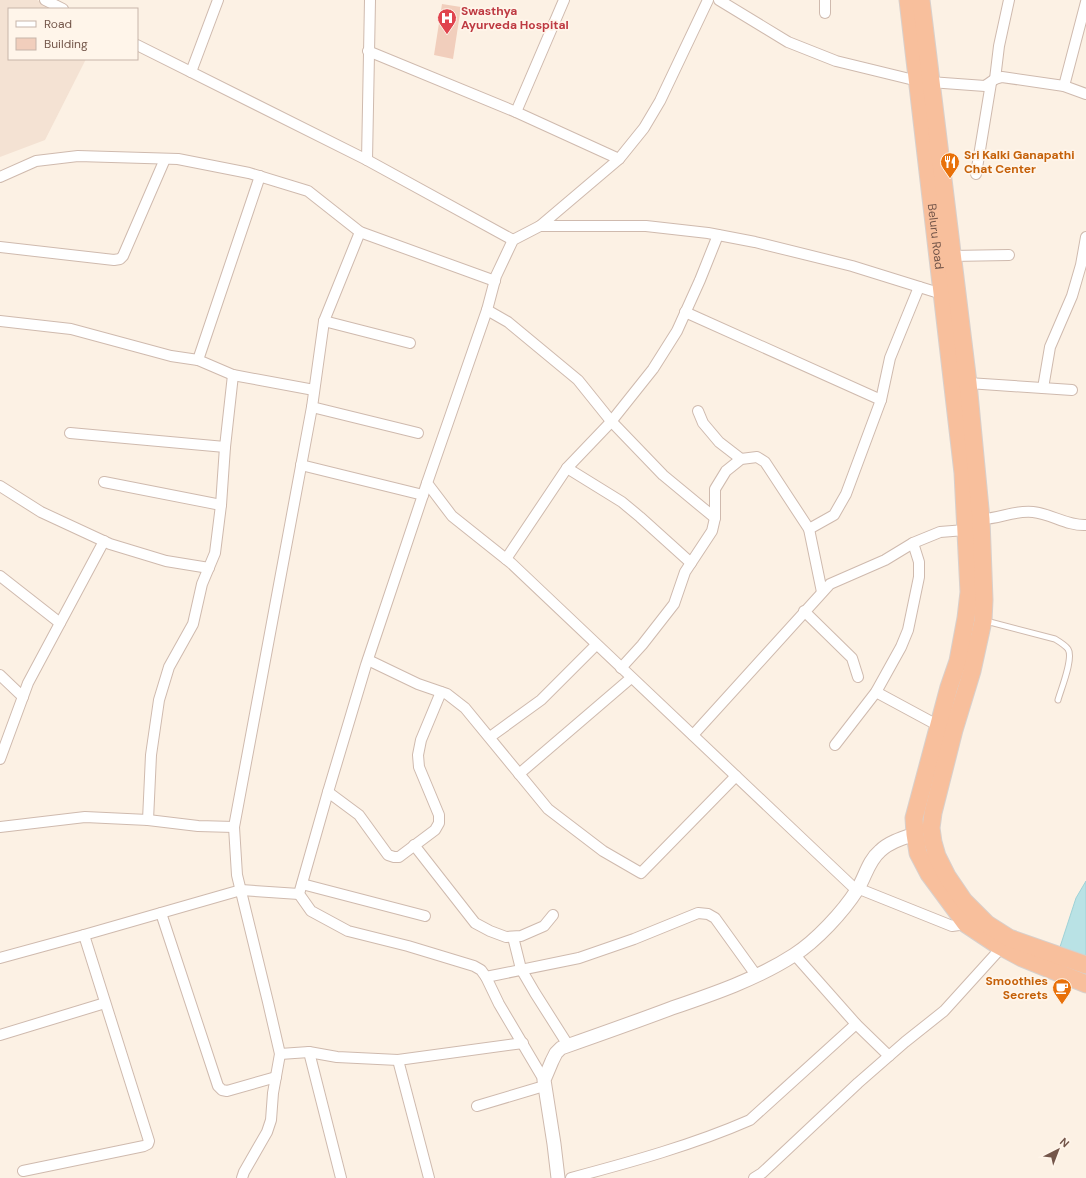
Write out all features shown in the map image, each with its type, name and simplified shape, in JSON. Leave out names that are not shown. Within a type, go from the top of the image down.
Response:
[{"type":"highway","name":"Beluru Road","points":[[908,0],[924,81],[942,294],[963,473],[968,592],[966,618],[958,661],[949,687],[914,818],[915,834],[918,853],[929,874],[966,924]]},
{"type":"highway","points":[[920,0],[924,81],[951,256],[968,383],[981,519],[984,600],[983,621],[972,671],[954,730],[933,813],[931,828],[937,856],[947,876],[964,901],[987,924],[1009,938],[1086,965]]},
{"type":"highway","points":[[966,924],[1022,958],[1086,984]]},
{"type":"street","points":[[45,0],[61,8]]},
{"type":"street","points":[[191,72],[218,0]]},
{"type":"street","points":[[367,160],[370,0]]},
{"type":"street","points":[[516,112],[564,0]]},
{"type":"street","points":[[558,1178],[544,1083],[481,970],[474,966],[408,946],[348,931],[310,911],[300,894],[328,792],[368,660],[487,310],[496,276],[513,240],[540,226],[619,159],[644,128],[660,101],[708,0]]},
{"type":"street","points":[[719,0],[788,42],[836,61],[924,81],[985,86],[1002,77],[1064,86],[1086,94]]},
{"type":"street","points":[[825,0],[825,13]]},
{"type":"street","points":[[976,174],[999,46],[1009,0]]},
{"type":"street","points":[[1064,86],[1086,2]]},
{"type":"street","points":[[138,46],[367,160],[513,240]]},
{"type":"street","points":[[368,51],[516,112],[619,159]]},
{"type":"street","points":[[0,177],[36,161],[78,156],[178,159],[250,173],[308,191],[360,232],[495,281]]},
{"type":"street","points":[[0,247],[114,260],[120,259],[123,256],[165,159]]},
{"type":"street","points":[[198,360],[260,176]]},
{"type":"street","points":[[540,226],[646,226],[755,242],[852,266],[942,294]]},
{"type":"street","points":[[242,1178],[267,1132],[271,1120],[273,1093],[280,1054],[237,876],[234,827],[312,407],[324,321],[360,232]]},
{"type":"street","points":[[506,559],[567,468],[611,421],[653,369],[677,331],[718,236]]},
{"type":"street","points":[[1043,388],[1050,347],[1072,296],[1086,237]]},
{"type":"street","points":[[951,256],[1009,255]]},
{"type":"street","points":[[809,529],[834,515],[846,494],[881,400],[890,358],[919,287]]},
{"type":"street","points":[[487,310],[508,322],[578,380],[611,421],[663,475],[715,518]]},
{"type":"street","points":[[685,312],[881,400]]},
{"type":"street","points":[[0,321],[71,329],[172,356],[198,360],[233,374],[314,390]]},
{"type":"street","points":[[324,321],[410,343]]},
{"type":"street","points":[[148,820],[150,756],[160,700],[169,667],[193,624],[202,584],[215,553],[233,374]]},
{"type":"street","points":[[968,383],[1072,390]]},
{"type":"street","points":[[312,407],[418,433]]},
{"type":"street","points":[[698,411],[702,423],[719,442],[741,460]]},
{"type":"street","points":[[70,433],[225,447]]},
{"type":"street","points":[[621,668],[642,645],[674,604],[685,572],[712,531],[715,518],[715,489],[726,471],[741,460],[757,457],[765,462],[809,529],[822,592]]},
{"type":"street","points":[[301,465],[423,495]]},
{"type":"street","points":[[567,468],[622,502],[691,563]]},
{"type":"street","points":[[104,482],[221,505]]},
{"type":"street","points":[[427,483],[452,516],[506,559],[852,886],[952,926],[966,924]]},
{"type":"street","points":[[0,486],[41,512],[104,541],[166,561],[209,568]]},
{"type":"street","points":[[981,519],[993,519],[1016,511],[1034,512],[1076,526],[1086,525]]},
{"type":"street","points":[[692,735],[830,584],[885,560],[913,542],[940,532],[966,530]]},
{"type":"street","points":[[0,759],[28,683],[104,541]]},
{"type":"street","points":[[835,745],[876,692],[901,647],[908,630],[919,577],[919,562],[913,542]]},
{"type":"street","points":[[0,576],[60,623]]},
{"type":"street","points":[[804,611],[852,658],[858,677]]},
{"type":"street","points":[[490,737],[540,700],[596,645]]},
{"type":"street","points":[[368,660],[418,684],[447,694],[465,708],[548,809],[604,851],[641,873],[736,776]]},
{"type":"street","points":[[0,675],[23,697]]},
{"type":"street","points":[[519,774],[631,678]]},
{"type":"street","points":[[328,792],[360,815],[388,855],[399,857],[435,830],[439,823],[439,815],[419,767],[418,755],[421,740],[441,692]]},
{"type":"street","points":[[876,692],[939,726]]},
{"type":"street","points":[[0,827],[85,817],[148,820],[198,826],[234,827]]},
{"type":"street","points":[[477,1106],[544,1083],[556,1053],[561,1048],[708,995],[756,975],[794,954],[821,932],[844,908],[858,889],[873,859],[879,851],[890,844],[915,834]]},
{"type":"street","points":[[414,845],[475,923],[490,931],[506,937],[521,936],[544,926],[553,915]]},
{"type":"street","points":[[302,884],[425,916]]},
{"type":"street","points":[[0,958],[241,890],[300,894]]},
{"type":"street","points":[[161,913],[218,1086],[222,1090],[228,1091],[276,1076]]},
{"type":"street","points":[[486,977],[579,958],[634,939],[698,913],[708,914],[715,918],[756,975]]},
{"type":"street","points":[[23,1171],[148,1144],[84,935]]},
{"type":"street","points":[[513,937],[521,969],[568,1045]]},
{"type":"street","points":[[754,1178],[889,1056],[944,1011],[1002,947]]},
{"type":"street","points":[[794,954],[856,1024],[889,1056]]},
{"type":"street","points":[[0,1035],[105,1002]]},
{"type":"street","points":[[571,1178],[635,1160],[732,1128],[750,1120],[856,1024]]},
{"type":"street","points":[[280,1054],[309,1052],[337,1057],[398,1060],[523,1043]]},
{"type":"street","points":[[309,1052],[341,1178]]},
{"type":"street","points":[[398,1060],[429,1178]]},
{"type":"lane","points":[[983,621],[1055,640],[1068,650],[1070,657],[1058,700]]},
{"type":"shaded area","points":[[0,0],[37,0],[52,8],[8,8],[8,60],[85,60],[45,140],[0,157]]},
{"type":"water","points":[[1086,881],[1086,957],[1059,950],[1076,898]]},
{"type":"building","points":[[442,4],[461,7],[453,59],[434,55]]},
{"type":"place","name":"Swasthya Ayurveda Hospital","points":[[447,35]]},
{"type":"place","name":"Sri Kalki Ganapathi Chat Center","points":[[950,179]]},
{"type":"place","name":"Smoothies Secrets","points":[[1062,1005]]}]
